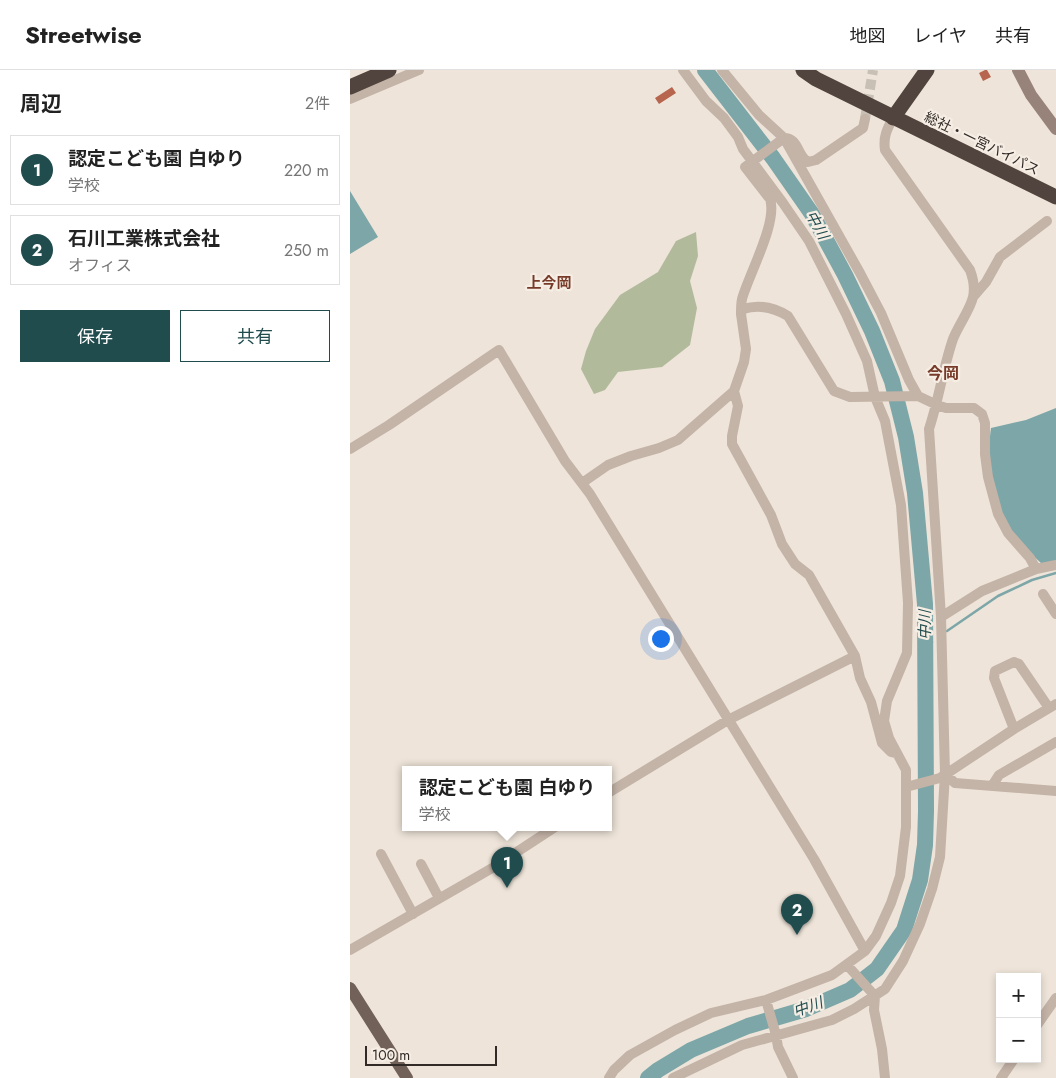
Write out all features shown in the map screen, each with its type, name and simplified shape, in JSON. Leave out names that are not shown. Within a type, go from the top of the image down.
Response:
[{"type":"highway","points":[[350,87],[389,70]]},
{"type":"highway","name":"総社・一宮バイパス","points":[[803,70],[816,79],[893,118],[1056,197]]},
{"type":"highway","name":"総社・一宮バイパス","points":[[819,70],[893,118]]},
{"type":"highway","points":[[893,118],[916,70]]},
{"type":"highway","points":[[893,118],[927,70]]},
{"type":"main road","points":[[350,988],[407,1078]]},
{"type":"street","points":[[350,99],[419,70]]},
{"type":"street","points":[[609,1078],[614,1070],[630,1055],[676,1030],[711,1013],[766,1000],[832,976],[865,951],[876,936],[891,903],[900,876],[906,828],[909,786],[906,770],[889,738],[884,721],[887,701],[907,653],[908,603],[901,505],[885,420],[875,397],[867,360],[809,241],[724,118],[706,101],[683,70]]},
{"type":"street","points":[[722,70],[759,115],[783,139],[881,313],[916,396]]},
{"type":"street","points":[[1018,70],[1031,95],[1056,129]]},
{"type":"street","points":[[893,118],[886,131],[884,140],[885,150],[970,270],[974,280],[973,297]]},
{"type":"street","points":[[582,483],[608,465],[678,440],[734,390],[744,362],[746,349],[741,300],[772,214],[770,199],[745,167],[783,139],[790,138],[794,141],[804,160],[812,162],[864,128],[865,120]]},
{"type":"street","points":[[673,1078],[742,1045],[832,1020],[875,996],[885,989],[903,962],[920,924],[940,857],[942,776],[941,617],[930,429],[947,356],[973,297],[986,282],[1000,257],[1047,221]]},
{"type":"street","points":[[741,314],[743,309],[753,306],[780,311],[788,316],[834,391],[850,397],[916,396],[946,408],[974,408],[982,414],[985,422],[985,454],[988,477],[998,514],[1008,533],[1030,558],[1036,569]]},
{"type":"street","points":[[350,449],[389,425],[499,350],[565,461],[590,494],[814,859],[865,951]]},
{"type":"street","points":[[734,390],[738,406],[732,444],[771,515],[782,544],[795,564],[809,575],[855,656],[860,678],[872,702],[882,743],[891,752],[897,754]]},
{"type":"street","points":[[941,617],[982,591],[1036,569],[1056,565]]},
{"type":"street","points":[[1043,594],[1056,614]]},
{"type":"street","points":[[612,791],[728,720],[855,656]]},
{"type":"street","points":[[909,786],[942,776],[1053,706],[1019,664],[1014,662],[995,672],[994,678],[1014,729]]},
{"type":"street","points":[[992,786],[998,775],[1056,742]]},
{"type":"street","points":[[942,776],[955,783],[1056,791]]},
{"type":"street","points":[[350,950],[494,867],[549,831]]},
{"type":"street","points":[[381,854],[413,914]]},
{"type":"street","points":[[422,864],[439,898]]},
{"type":"street","points":[[847,965],[875,996],[874,1010],[886,1078]]},
{"type":"street","points":[[1041,1019],[1056,998]]},
{"type":"street","points":[[766,1000],[778,1047],[793,1078]]},
{"type":"street","points":[[1000,1078],[1011,1063]]},
{"type":"green space","points":[[696,232],[698,256],[690,281],[697,308],[690,345],[662,367],[618,372],[605,390],[594,394],[581,369],[595,329],[620,295],[658,272],[676,241]]},
{"type":"water","points":[[350,191],[378,237],[350,254]]},
{"type":"water","points":[[1056,408],[1056,561],[1042,564],[1026,549],[1004,519],[993,487],[990,438],[991,428],[1026,420]]},
{"type":"building","points":[[987,70],[991,77],[983,81],[979,73]]},
{"type":"building","points":[[672,87],[676,93],[659,104],[655,98]]},
{"type":"waterway","name":"中川","points":[[648,1078],[691,1050],[748,1026],[806,1009],[850,990],[877,969],[904,930],[920,880],[925,845],[925,604],[915,493],[906,437],[892,381],[872,331],[845,275],[812,214],[773,158],[705,70]]},
{"type":"waterway","points":[[947,631],[998,596],[1032,580],[1056,573]]},
{"type":"waterway","name":"中川","points":[[926,646],[932,642]]},
{"type":"tunnel","points":[[865,119],[873,70]]},
{"type":"place","name":"認定こども園 白ゆり","points":[[507,888]]},
{"type":"place","name":"石川工業株式会社","points":[[797,935]]},
{"type":"district","name":"上今岡","points":[[549,283]]},
{"type":"district","name":"今岡","points":[[943,373]]}]
